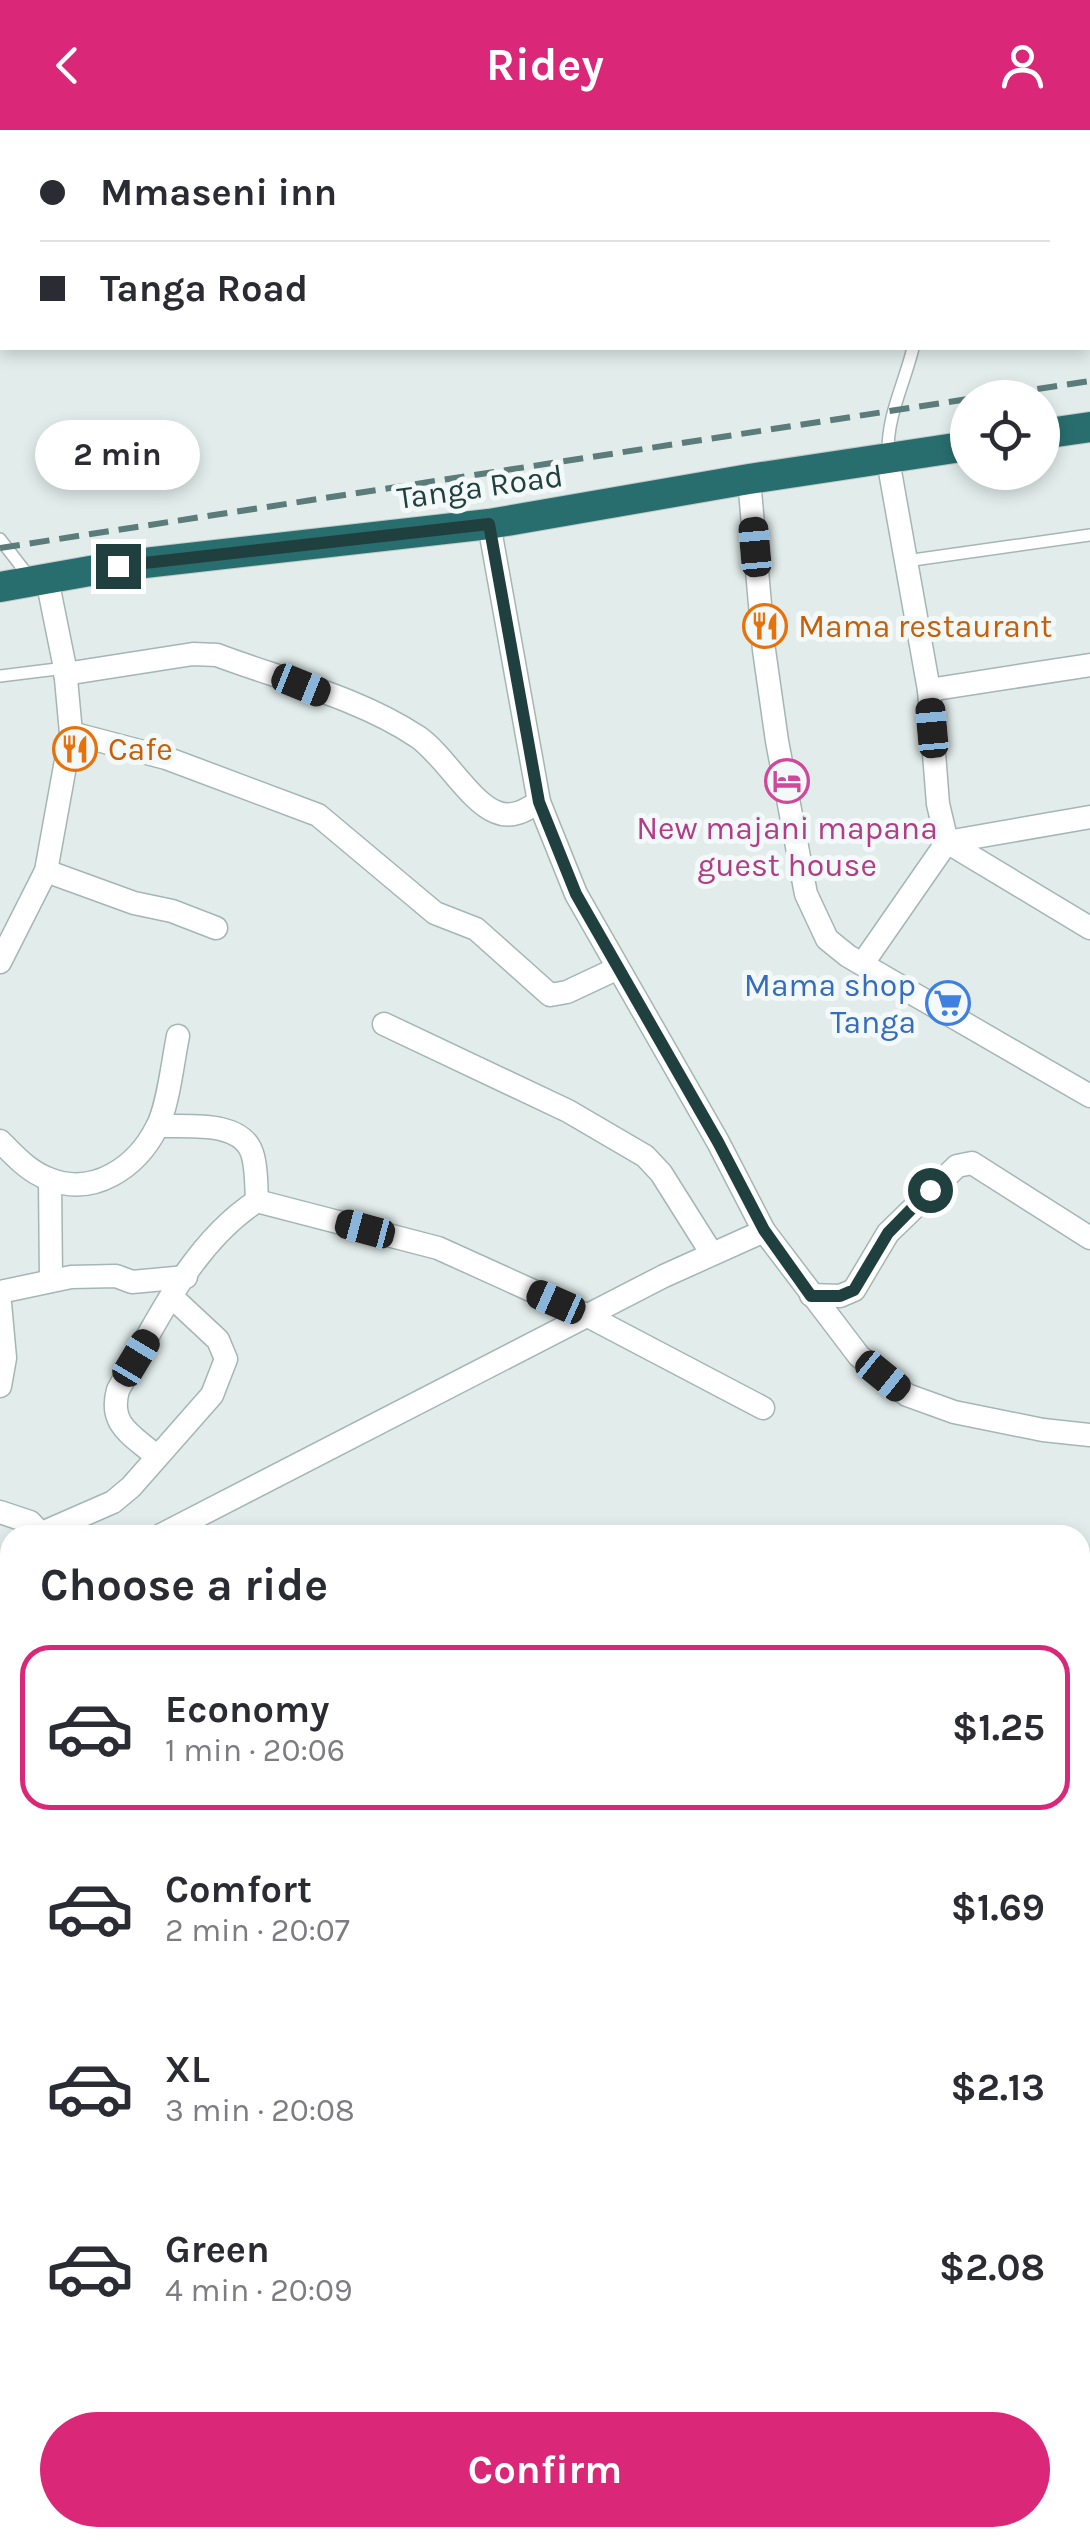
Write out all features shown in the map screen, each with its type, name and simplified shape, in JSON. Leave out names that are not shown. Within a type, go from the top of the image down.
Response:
[{"type":"highway","points":[[1060,431],[1090,427]]},
{"type":"highway","name":"Tanga Road","points":[[0,587],[118,566],[489,524],[950,449]]},
{"type":"street","points":[[888,460],[928,690],[938,804],[948,842],[1090,928]]},
{"type":"street","points":[[749,479],[764,650],[777,740],[806,894],[827,939],[848,956],[1090,1096]]},
{"type":"street","points":[[489,524],[539,802],[576,894],[764,1230],[859,1356],[906,1395],[954,1412],[1043,1430],[1090,1434]]},
{"type":"street","points":[[0,962],[46,871],[71,733],[65,671],[40,581]]},
{"type":"street","points":[[65,671],[192,654],[216,656],[381,717],[420,738],[498,814],[520,814],[539,802]]},
{"type":"street","points":[[928,690],[1090,665]]},
{"type":"street","points":[[71,733],[166,758],[318,814],[435,912],[476,929],[550,995],[567,992],[616,969]]},
{"type":"street","points":[[863,963],[948,842],[1090,817]]},
{"type":"street","points":[[46,871],[216,928]]},
{"type":"street","points":[[384,1024],[568,1112],[645,1156],[661,1174],[712,1254]]},
{"type":"street","points":[[0,1142],[26,1166],[50,1180],[102,1182],[127,1167],[158,1126],[178,1036]]},
{"type":"street","points":[[158,1126],[230,1131],[246,1140],[254,1157],[256,1201]]},
{"type":"street","points":[[811,1296],[840,1296],[854,1290],[888,1233],[957,1166],[972,1163],[1090,1238]]},
{"type":"street","points":[[50,1180],[51,1280]]},
{"type":"street","points":[[157,1457],[117,1419],[113,1409],[118,1390],[202,1250],[256,1201],[438,1248],[586,1315],[763,1408]]},
{"type":"street","points":[[181,1525],[586,1315],[764,1230]]},
{"type":"street","points":[[0,1292],[51,1280],[116,1276],[132,1282],[186,1277]]},
{"type":"street","points":[[62,1525],[113,1502],[212,1395],[226,1359],[218,1340],[173,1298]]},
{"type":"street","points":[[0,1304],[5,1358],[0,1386]]},
{"type":"street","points":[[0,1512],[33,1525]]},
{"type":"lane","points":[[888,460],[891,410],[912,350]]},
{"type":"lane","points":[[906,561],[1090,534]]},
{"type":"lane","points":[[0,539],[40,581]]},
{"type":"lane","points":[[0,676],[65,671]]},
{"type":"railway","points":[[1060,386],[1090,381]]},
{"type":"railway","points":[[0,548],[950,402]]},
{"type":"place","name":"Mama restaurant","points":[[765,626]]},
{"type":"place","name":"Cafe","points":[[75,749]]},
{"type":"place","name":"New majani mapana guest house","points":[[787,781]]},
{"type":"place","name":"Mama shop Tanga","points":[[948,1003]]},
{"type":"route","points":[[118,566],[489,524],[539,802],[576,894],[764,1230],[811,1296],[840,1296],[854,1290],[888,1233],[930,1190]]}]
